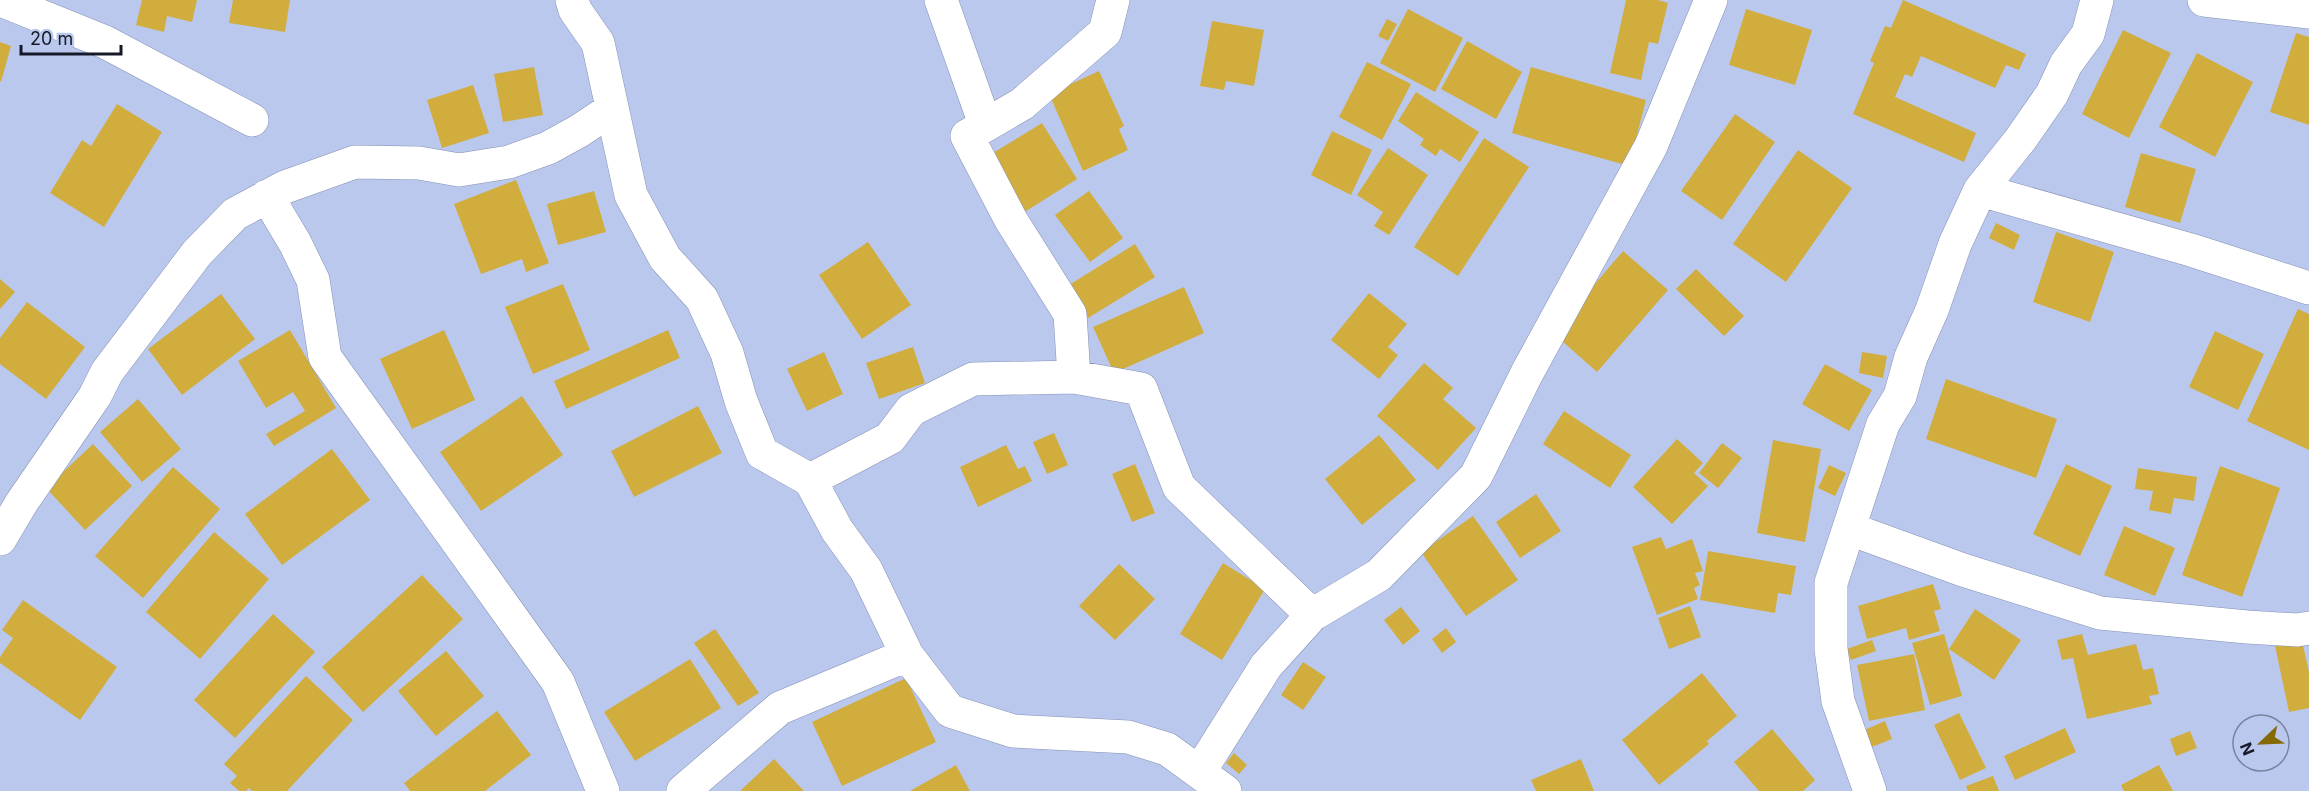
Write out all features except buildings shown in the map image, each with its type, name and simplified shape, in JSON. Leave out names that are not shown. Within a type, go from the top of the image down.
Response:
[{"type":"street","points":[[1,0],[105,42],[252,120]]},
{"type":"street","points":[[572,0],[575,10],[598,43],[631,195],[665,258],[702,298],[727,353],[741,402],[762,453],[810,480],[837,530],[866,570],[907,655],[950,711],[1013,731],[1128,737],[1167,749],[1226,791]]},
{"type":"street","points":[[941,0],[985,124]]},
{"type":"street","points":[[1074,377],[1070,314],[1011,220],[967,136],[1022,104],[1105,32],[1113,0]]},
{"type":"street","points":[[1200,771],[1266,666],[1312,615],[1379,575],[1476,476],[1527,373],[1651,146],[1711,0]]},
{"type":"street","points":[[1870,791],[1838,701],[1831,649],[1831,583],[1883,424],[1900,396],[1911,357],[1932,310],[1955,244],[1980,190],[2020,140],[2052,93],[2066,64],[2088,34],[2097,0]]},
{"type":"street","points":[[2204,0],[2308,9]]},
{"type":"street","points":[[0,539],[22,502],[95,396],[107,372],[197,253],[235,214],[285,187],[355,162],[419,163],[459,170],[509,162],[548,148],[612,109]]},
{"type":"street","points":[[1980,190],[2192,250],[2309,288]]},
{"type":"street","points":[[267,196],[295,243],[313,280],[325,357],[558,682],[603,791]]},
{"type":"street","points":[[810,480],[890,438],[911,411],[973,379],[1074,377],[1141,389],[1179,487],[1312,615]]},
{"type":"street","points":[[1850,529],[1963,570],[2100,613],[2247,627],[2298,630],[2309,628]]},
{"type":"street","points":[[683,791],[780,708],[907,655]]}]
